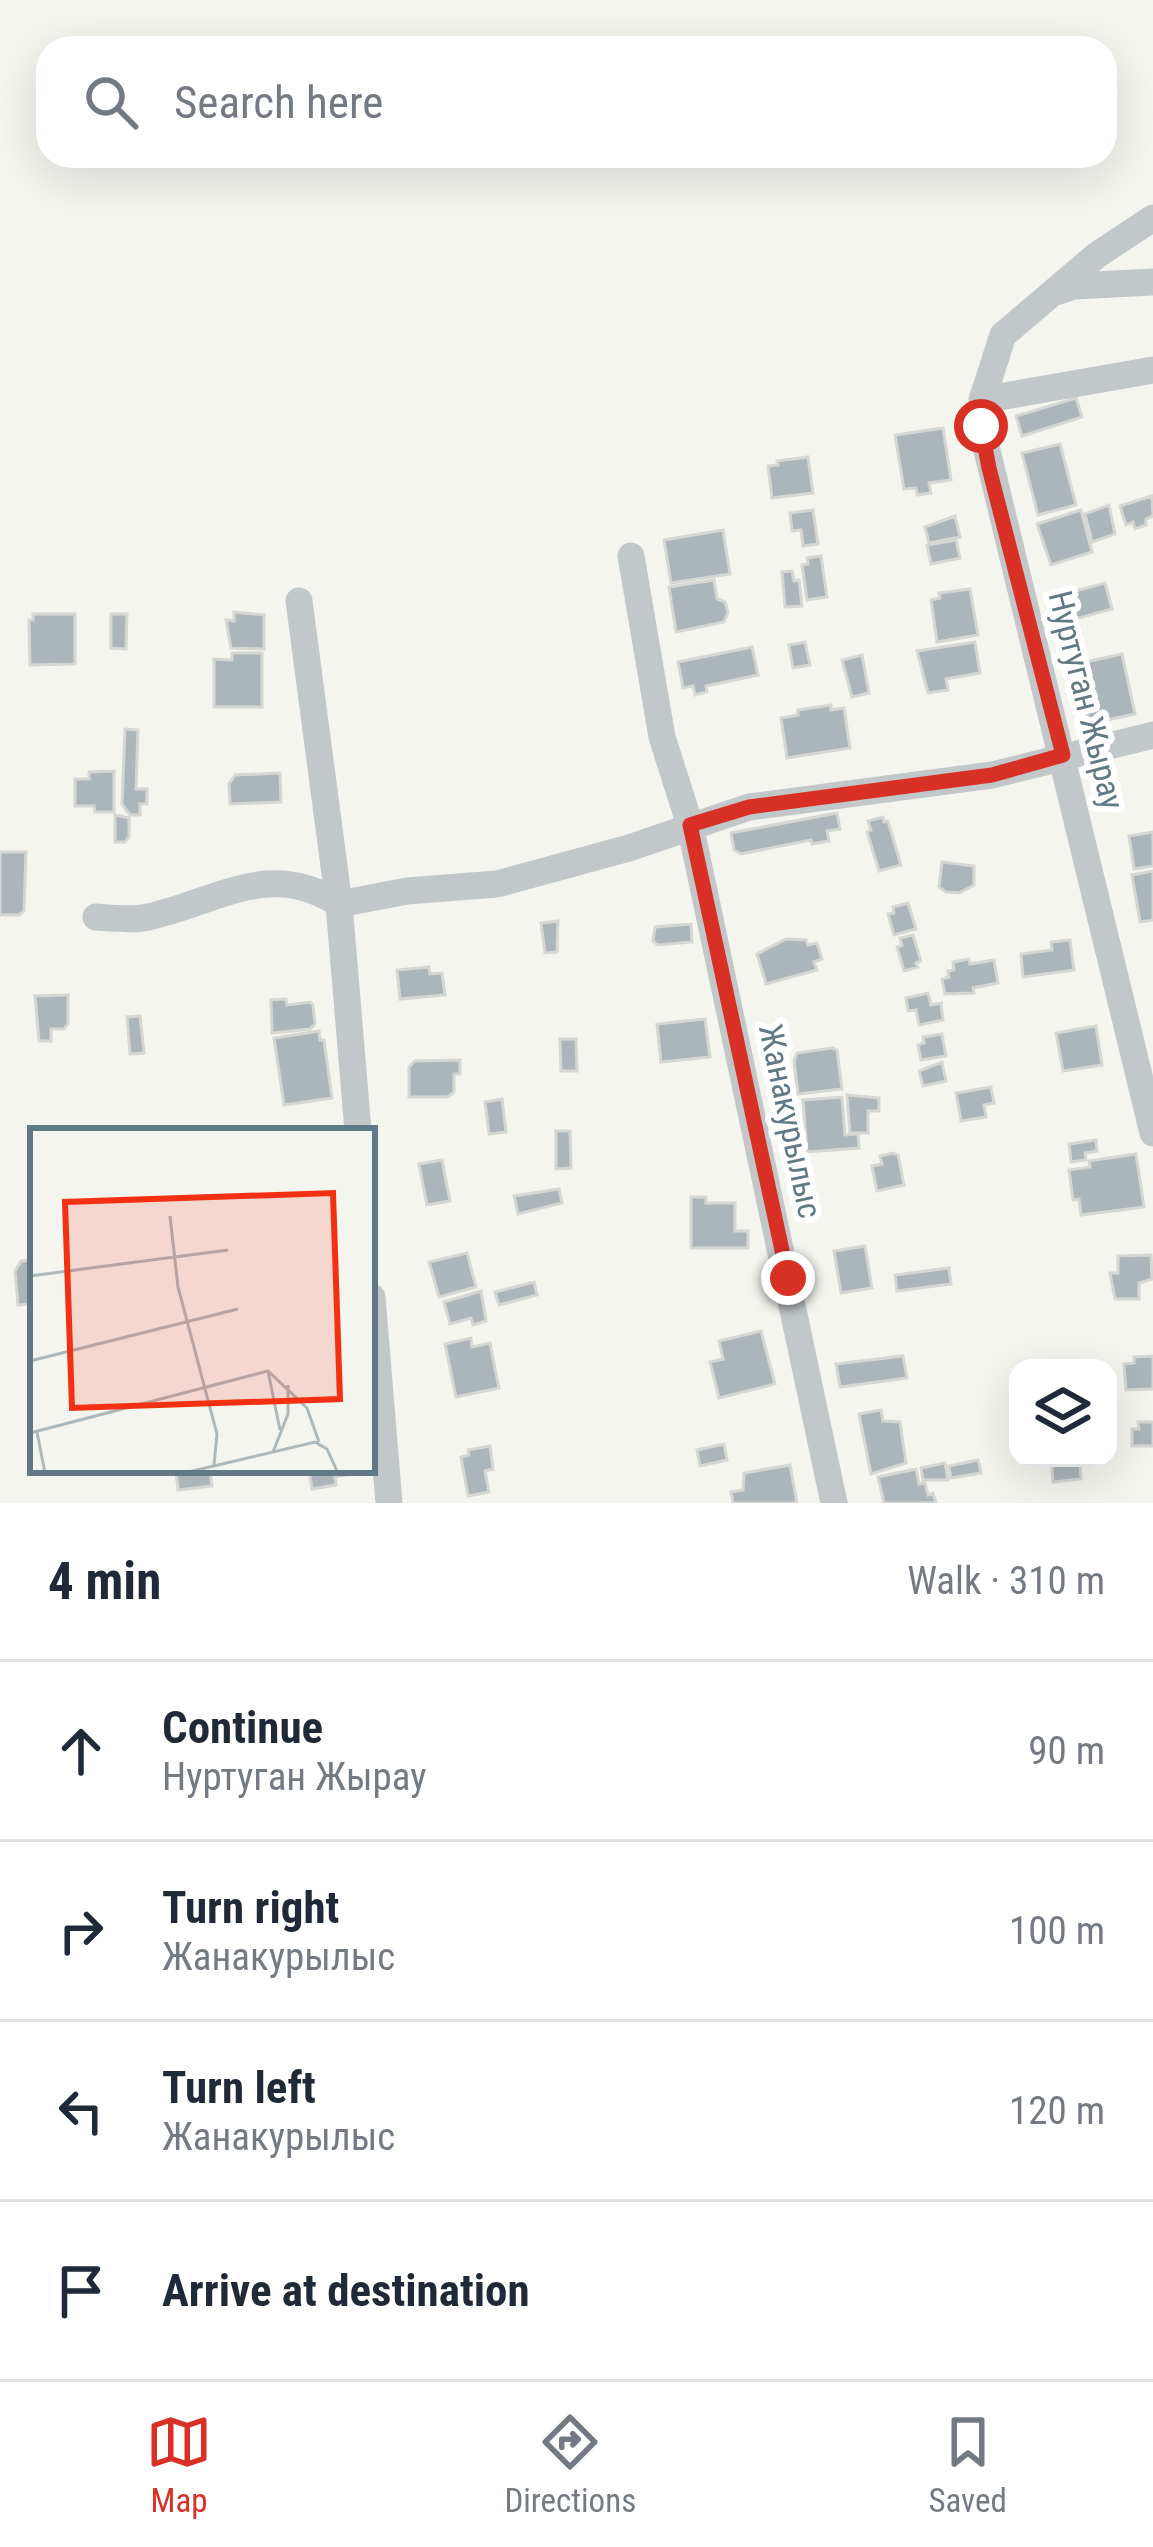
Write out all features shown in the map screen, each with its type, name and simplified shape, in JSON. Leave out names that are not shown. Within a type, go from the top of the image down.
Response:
[{"type":"street","points":[[1153,218],[1097,255],[1003,335],[982,413],[1153,370]]},
{"type":"street","points":[[1053,292],[1073,286],[1153,282]]},
{"type":"street","name":"Нуртуган Жырау","points":[[982,413],[989,468],[1153,1133]]},
{"type":"street","name":"Жанакурылыс","points":[[631,556],[662,736],[690,825],[833,1503]]},
{"type":"street","points":[[299,601],[339,904],[358,1128]]},
{"type":"street","points":[[96,917],[138,919],[255,884],[322,892],[339,904],[407,891],[497,884],[629,848],[749,807],[992,775],[1153,735]]},
{"type":"street","points":[[375,1334],[389,1503]]},
{"type":"building","points":[[1076,398],[1082,417],[1022,436],[1016,416]]},
{"type":"building","points":[[943,428],[951,480],[929,483],[931,493],[917,495],[916,488],[904,489],[895,435]]},
{"type":"building","points":[[1060,444],[1076,505],[1038,515],[1022,453]]},
{"type":"building","points":[[808,457],[813,493],[772,498],[768,466]]},
{"type":"building","points":[[1152,496],[1153,516],[1146,519],[1146,525],[1135,529],[1133,522],[1126,525],[1120,506]]},
{"type":"building","points":[[1109,505],[1115,534],[1092,542],[1085,514]]},
{"type":"building","points":[[813,510],[818,544],[803,546],[801,530],[792,531],[790,513]]},
{"type":"building","points":[[1081,510],[1092,552],[1051,565],[1037,524]]},
{"type":"building","points":[[955,516],[960,537],[929,543],[925,527]]},
{"type":"building","points":[[723,530],[730,574],[671,583],[664,540]]},
{"type":"building","points":[[956,540],[960,558],[931,564],[927,545]]},
{"type":"building","points":[[821,556],[827,597],[807,600],[802,565],[808,564],[807,558]]},
{"type":"building","points":[[792,571],[794,581],[799,580],[802,606],[785,607],[782,572]]},
{"type":"building","points":[[714,580],[717,599],[725,602],[728,612],[724,622],[676,632],[669,587]]},
{"type":"building","points":[[1105,583],[1112,609],[1068,621],[1061,595]]},
{"type":"building","points":[[970,589],[978,635],[937,642],[931,600],[940,598],[939,593]]},
{"type":"building","points":[[234,612],[264,615],[264,649],[231,648],[226,620],[234,621]]},
{"type":"building","points":[[33,614],[75,614],[75,664],[30,665],[29,620]]},
{"type":"building","points":[[111,614],[127,614],[126,649],[111,648]]},
{"type":"building","points":[[805,642],[810,665],[793,668],[789,645]]},
{"type":"building","points":[[975,642],[980,673],[946,679],[948,690],[928,693],[917,651]]},
{"type":"building","points":[[752,647],[758,675],[706,686],[707,692],[695,695],[693,686],[683,688],[678,662]]},
{"type":"building","points":[[232,653],[262,653],[262,707],[214,707],[214,659],[232,660]]},
{"type":"building","points":[[1122,654],[1135,714],[1089,724],[1077,664]]},
{"type":"building","points":[[862,655],[869,693],[852,697],[842,660]]},
{"type":"building","points":[[831,705],[831,710],[844,708],[850,748],[787,758],[781,718]]},
{"type":"building","points":[[125,729],[138,730],[136,789],[147,789],[147,804],[140,804],[140,815],[130,815],[122,804]]},
{"type":"building","points":[[114,771],[114,812],[75,806],[75,779],[89,779],[89,772]]},
{"type":"building","points":[[280,773],[281,802],[230,804],[229,784],[235,775]]},
{"type":"building","points":[[837,813],[840,829],[827,831],[829,841],[812,844],[811,840],[741,854],[734,850],[731,833]]},
{"type":"building","points":[[115,815],[129,818],[125,842],[115,842]]},
{"type":"building","points":[[883,817],[901,865],[879,871],[867,832],[871,830],[868,821]]},
{"type":"building","points":[[1153,832],[1153,866],[1134,869],[1129,836]]},
{"type":"building","points":[[0,852],[26,852],[24,911],[19,915],[0,915]]},
{"type":"building","points":[[942,862],[974,866],[974,885],[959,893],[939,887]]},
{"type":"building","points":[[1153,871],[1153,920],[1140,922],[1132,875]]},
{"type":"building","points":[[908,903],[916,929],[894,935],[888,914],[894,913],[893,907]]},
{"type":"building","points":[[558,921],[557,952],[545,953],[541,923]]},
{"type":"building","points":[[691,924],[692,942],[658,945],[653,941],[655,927]]},
{"type":"building","points":[[913,935],[921,961],[918,967],[904,971],[897,947],[902,945],[900,938]]},
{"type":"building","points":[[786,939],[817,943],[822,959],[814,962],[817,970],[766,984],[757,954]]},
{"type":"building","points":[[1070,940],[1074,970],[1023,977],[1021,954],[1052,950],[1051,942]]},
{"type":"building","points":[[969,959],[970,964],[994,960],[998,983],[973,988],[974,993],[945,994],[942,979],[954,970],[953,962]]},
{"type":"building","points":[[429,967],[430,974],[442,973],[445,995],[400,999],[397,970]]},
{"type":"building","points":[[928,993],[931,1005],[941,1003],[943,1020],[919,1025],[916,1010],[908,1011],[906,998]]},
{"type":"building","points":[[68,995],[68,1023],[64,1029],[51,1029],[51,1041],[39,1041],[35,996]]},
{"type":"building","points":[[286,999],[287,1005],[313,1005],[315,1024],[310,1029],[272,1033],[271,1000]]},
{"type":"building","points":[[140,1016],[144,1053],[130,1054],[127,1017]]},
{"type":"building","points":[[705,1019],[710,1057],[661,1062],[657,1024]]},
{"type":"building","points":[[1096,1026],[1102,1065],[1063,1071],[1056,1033]]},
{"type":"building","points":[[319,1031],[332,1098],[284,1105],[274,1038]]},
{"type":"building","points":[[942,1034],[946,1056],[921,1060],[918,1045],[924,1043],[923,1037]]},
{"type":"building","points":[[560,1039],[576,1039],[577,1071],[561,1071]]},
{"type":"building","points":[[837,1050],[842,1089],[798,1094],[797,1053]]},
{"type":"building","points":[[460,1060],[460,1074],[454,1074],[454,1092],[448,1097],[409,1097],[409,1067],[415,1061]]},
{"type":"building","points":[[942,1062],[946,1081],[923,1086],[919,1071]]},
{"type":"building","points":[[991,1087],[994,1103],[984,1105],[986,1117],[961,1121],[956,1093]]},
{"type":"building","points":[[847,1095],[879,1098],[879,1111],[868,1111],[868,1133],[850,1133]]},
{"type":"building","points":[[842,1097],[845,1135],[858,1134],[859,1148],[807,1152],[803,1100]]},
{"type":"building","points":[[502,1099],[506,1132],[489,1134],[485,1102]]},
{"type":"building","points":[[556,1131],[570,1131],[571,1168],[556,1169]]},
{"type":"building","points":[[1096,1140],[1097,1151],[1085,1153],[1086,1160],[1071,1162],[1069,1144]]},
{"type":"building","points":[[1136,1154],[1144,1207],[1081,1215],[1079,1199],[1073,1200],[1069,1170],[1090,1167],[1089,1161]]},
{"type":"building","points":[[898,1155],[904,1185],[877,1191],[872,1166],[882,1164],[880,1156]]},
{"type":"building","points":[[442,1160],[450,1201],[427,1205],[419,1164]]},
{"type":"building","points":[[559,1189],[562,1203],[518,1214],[514,1196]]},
{"type":"building","points":[[691,1197],[706,1197],[706,1203],[735,1203],[735,1231],[748,1231],[748,1248],[691,1248]]},
{"type":"building","points":[[865,1246],[872,1288],[841,1293],[834,1251]]},
{"type":"building","points":[[467,1253],[476,1287],[439,1297],[429,1262]]},
{"type":"building","points":[[1151,1255],[1152,1279],[1139,1283],[1139,1299],[1115,1299],[1110,1273],[1118,1273],[1118,1256]]},
{"type":"building","points":[[30,1260],[30,1304],[18,1305],[15,1271],[21,1261]]},
{"type":"building","points":[[949,1268],[951,1284],[897,1291],[895,1275]]},
{"type":"building","points":[[534,1282],[537,1295],[499,1305],[495,1292]]},
{"type":"building","points":[[481,1291],[486,1321],[473,1325],[471,1318],[450,1324],[444,1302]]},
{"type":"building","points":[[761,1331],[775,1384],[719,1398],[710,1362],[723,1359],[719,1341]]},
{"type":"building","points":[[471,1338],[472,1347],[490,1343],[499,1388],[456,1397],[445,1344]]},
{"type":"building","points":[[903,1356],[907,1378],[840,1387],[836,1364]]},
{"type":"building","points":[[1153,1356],[1153,1389],[1126,1390],[1124,1364],[1134,1363],[1134,1357]]},
{"type":"building","points":[[881,1410],[883,1421],[900,1422],[906,1463],[871,1474],[859,1414]]},
{"type":"building","points":[[1138,1422],[1153,1422],[1153,1446],[1132,1446],[1132,1429],[1139,1429]]},
{"type":"building","points":[[724,1444],[727,1460],[700,1466],[697,1450]]},
{"type":"building","points":[[490,1446],[493,1469],[485,1471],[489,1492],[468,1496],[461,1457],[469,1455],[468,1450]]},
{"type":"building","points":[[978,1460],[981,1473],[951,1478],[949,1466]]},
{"type":"building","points":[[945,1463],[948,1480],[923,1480],[921,1468]]},
{"type":"building","points":[[790,1465],[797,1503],[733,1503],[731,1492],[743,1490],[744,1473]]},
{"type":"building","points":[[1052,1467],[1080,1467],[1081,1479],[1053,1482]]},
{"type":"building","points":[[916,1469],[919,1484],[925,1483],[936,1503],[884,1503],[878,1477]]},
{"type":"building","points":[[176,1473],[210,1473],[212,1486],[178,1490]]},
{"type":"building","points":[[309,1473],[357,1473],[335,1477],[336,1485],[312,1489]]},
{"type":"route","points":[[788,1278],[690,825],[749,807],[992,775],[1063,755],[981,426]]}]
